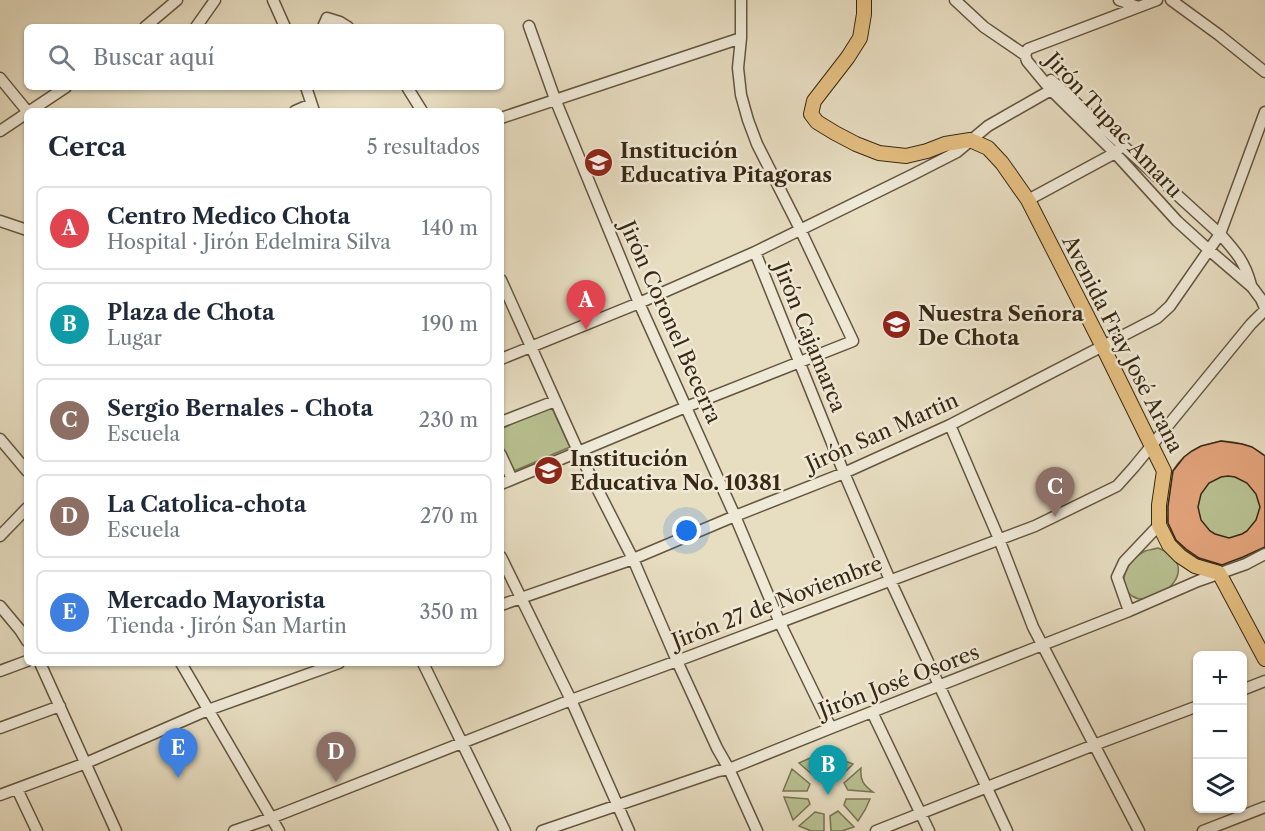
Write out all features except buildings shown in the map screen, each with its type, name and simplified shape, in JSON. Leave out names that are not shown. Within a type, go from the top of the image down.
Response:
[{"type":"main road","points":[[864,0],[860,39],[814,101],[811,114],[817,122],[856,144],[879,153],[906,156],[945,144],[970,140]]},
{"type":"main road","name":"Avenida Fray José Arana","points":[[970,140],[988,148],[1002,163],[1028,200],[1164,471],[1159,505],[1159,525]]},
{"type":"main road","points":[[1159,525],[1169,545],[1180,556],[1195,566],[1219,573],[1265,658]]},
{"type":"street","points":[[149,24],[177,0]]},
{"type":"street","points":[[197,24],[215,0]]},
{"type":"street","points":[[273,0],[284,24]]},
{"type":"street","points":[[504,483],[853,341],[757,144],[748,120],[741,95],[738,68],[741,0]]},
{"type":"street","name":"Jirón Tupac Amaru","points":[[956,0],[984,27],[1026,58],[1118,150],[1177,221],[1252,286],[1261,298],[1265,309]]},
{"type":"street","points":[[1119,0],[1138,7]]},
{"type":"street","points":[[1026,58],[1028,49],[1156,0]]},
{"type":"street","points":[[1171,0],[1265,72]]},
{"type":"street","points":[[325,23],[340,22],[343,24]]},
{"type":"street","name":"Jirón Coronel Becerra","points":[[529,26],[555,99],[639,303],[735,516],[780,623],[831,728]]},
{"type":"street","points":[[504,117],[741,38]]},
{"type":"street","points":[[0,78],[25,108]]},
{"type":"street","points":[[504,358],[639,303],[755,252],[938,162],[957,152],[988,126],[1053,87]]},
{"type":"street","points":[[34,108],[61,90]]},
{"type":"street","points":[[307,90],[312,107]]},
{"type":"street","points":[[409,90],[420,108]]},
{"type":"street","name":"Jirón San Martin","points":[[504,604],[633,559],[844,473],[950,425],[1157,318],[1170,306],[1220,234],[1265,112]]},
{"type":"street","points":[[0,130],[24,115]]},
{"type":"street","points":[[1028,200],[1118,150]]},
{"type":"street","name":"Jirón Tupac Amaru","points":[[1118,150],[1161,179],[1220,234],[1247,269],[1252,286]]},
{"type":"street","points":[[0,221],[24,229]]},
{"type":"street","name":"Jirón Cajamarca","points":[[755,252],[844,473],[890,580],[1007,831]]},
{"type":"street","points":[[504,287],[578,452],[633,559],[677,661],[757,831]]},
{"type":"street","name":"Jirón 27 de Noviembre","points":[[234,831],[571,700],[1035,526],[1117,486],[1265,309]]},
{"type":"street","points":[[504,421],[555,401]]},
{"type":"street","points":[[950,425],[999,539],[1033,627],[1138,831]]},
{"type":"street","points":[[0,440],[24,468]]},
{"type":"street","points":[[504,461],[512,479]]},
{"type":"street","points":[[0,536],[24,511]]},
{"type":"street","points":[[1129,611],[1117,577],[1124,562],[1159,525]]},
{"type":"street","name":"Jirón José Osores","points":[[542,831],[729,769],[1042,646],[1246,564],[1265,554]]},
{"type":"street","points":[[504,563],[571,700],[629,831]]},
{"type":"street","points":[[0,606],[24,636]]},
{"type":"street","points":[[0,671],[24,662]]},
{"type":"street","points":[[41,666],[116,831]]},
{"type":"street","points":[[183,666],[279,831]]},
{"type":"street","points":[[424,666],[504,831]]},
{"type":"street","points":[[0,795],[86,763],[309,668]]},
{"type":"street","points":[[1247,688],[1265,681]]},
{"type":"street","points":[[0,728],[60,706]]},
{"type":"street","points":[[876,831],[1193,708]]},
{"type":"street","points":[[872,712],[929,831]]},
{"type":"street","points":[[17,789],[37,831]]},
{"type":"street","points":[[1203,831],[1265,807]]},
{"type":"green space","points":[[551,406],[570,447],[514,471],[504,449],[504,428]]},
{"type":"green space","points":[[1221,441],[1244,445],[1265,456],[1265,551],[1232,565],[1204,561],[1190,553],[1179,542],[1166,515],[1167,484],[1173,470],[1183,458],[1192,452]]},
{"type":"green space","points":[[1158,548],[1172,556],[1178,566],[1172,585],[1153,598],[1142,599],[1132,596],[1124,585],[1129,565],[1145,551]]},
{"type":"green space","points":[[821,753],[823,774],[815,777],[799,763]]},
{"type":"green space","points":[[830,755],[853,764],[839,778],[831,774]]},
{"type":"green space","points":[[861,768],[863,782],[873,792],[848,790],[844,783]]},
{"type":"green space","points":[[792,769],[810,784],[807,791],[783,791]]},
{"type":"green space","points":[[784,797],[808,799],[810,804],[793,820]]},
{"type":"green space","points":[[846,799],[870,799],[858,821],[844,805]]},
{"type":"green space","points":[[838,811],[854,827],[842,831],[831,831],[830,816]]},
{"type":"green space","points":[[815,812],[824,814],[824,831],[811,831],[799,826]]},
{"type":"place","name":"Institución Educativa Pitagoras","points":[[599,162]]},
{"type":"place","name":"Nuestra Señora De Chota","points":[[897,325]]},
{"type":"place","name":"Centro Medico Chota","points":[[586,330]]},
{"type":"place","name":"Institución Educativa No. 10381","points":[[549,470]]},
{"type":"place","name":"Sergio Bernales - Chota","points":[[1055,517]]},
{"type":"place","name":"Mercado Mayorista","points":[[178,778]]},
{"type":"place","name":"La Catolica-chota","points":[[336,782]]},
{"type":"place","name":"Plaza de Chota","points":[[828,795]]}]
